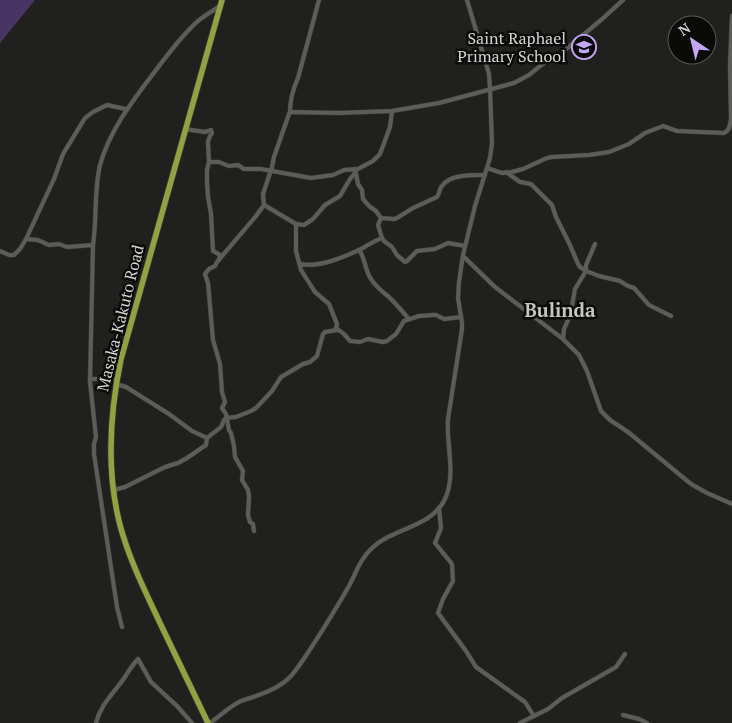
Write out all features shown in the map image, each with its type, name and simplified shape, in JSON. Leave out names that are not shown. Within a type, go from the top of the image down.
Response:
[{"type":"highway","name":"Masaka-Kakuto Road","points":[[209,723],[142,585],[120,525],[114,490],[112,417],[116,381],[127,336],[221,3]]},
{"type":"street","points":[[254,531],[253,524],[250,522],[248,515],[248,490],[242,480],[243,471],[235,456],[226,414],[222,408],[225,402],[222,392],[220,364],[213,340],[208,283],[205,274],[215,266],[264,205],[263,194],[290,112],[293,89],[298,78],[320,0]]},
{"type":"street","points":[[209,723],[237,703],[268,692],[291,676],[326,624],[360,563],[370,550],[390,535],[428,518],[439,508],[446,496],[451,466],[447,427],[462,329],[458,290],[465,246],[490,158],[492,143],[490,88],[487,67],[467,0]]},
{"type":"street","points":[[290,112],[338,114],[392,111],[447,101],[514,83],[545,62],[558,56],[623,0]]},
{"type":"street","points":[[122,627],[117,607],[94,454],[94,441],[96,437],[90,379],[93,245],[100,165],[112,135],[126,109],[180,40],[199,20],[221,3]]},
{"type":"street","points":[[487,168],[502,173],[523,169],[546,158],[609,152],[629,144],[645,133],[663,126],[679,131],[724,133],[727,131],[731,120],[730,65],[732,16]]},
{"type":"street","points":[[0,252],[9,255],[14,254],[20,249],[54,179],[63,154],[85,118],[107,105],[126,109]]},
{"type":"street","points":[[264,205],[296,224],[304,225],[313,219],[324,205],[340,196],[355,171],[373,161],[380,154],[390,127],[392,111]]},
{"type":"street","points":[[186,129],[205,132],[212,131],[208,142],[207,182],[213,249],[214,252],[220,255],[219,260]]},
{"type":"street","points":[[209,162],[219,162],[229,166],[238,165],[244,169],[261,169],[311,178],[333,175],[344,170],[355,171]]},
{"type":"street","points":[[355,171],[358,184],[362,190],[363,199],[376,211],[380,218],[378,225],[382,238],[406,262],[417,251],[435,249],[448,243],[465,246]]},
{"type":"street","points":[[506,172],[520,182],[531,184],[552,205],[578,264],[586,271],[620,281],[634,288],[649,305],[671,316]]},
{"type":"street","points":[[380,218],[394,220],[413,208],[437,197],[441,186],[453,179],[467,175],[485,175]]},
{"type":"street","points":[[296,224],[296,251],[300,264],[315,292],[329,304],[337,324],[337,330]]},
{"type":"street","points":[[300,264],[318,264],[337,260],[382,238]]},
{"type":"street","points":[[26,239],[67,247],[93,245]]},
{"type":"street","points":[[563,339],[575,289],[586,271],[586,265],[595,244]]},
{"type":"street","points":[[359,250],[365,260],[366,272],[383,294],[390,298],[409,319]]},
{"type":"street","points":[[463,255],[495,288],[563,339],[579,355],[587,371],[601,411],[605,416],[623,428],[691,484],[706,493],[732,504]]},
{"type":"street","points":[[226,418],[236,417],[256,408],[272,391],[281,377],[310,362],[317,356],[325,332],[337,330],[353,342],[368,339],[384,342],[391,339],[402,323],[409,319],[433,315],[446,319],[461,317]]},
{"type":"street","points":[[90,379],[116,381],[207,438]]},
{"type":"street","points":[[114,490],[125,487],[187,458],[206,445],[207,438],[221,427],[226,418]]},
{"type":"street","points":[[439,508],[441,528],[435,543],[452,564],[453,581],[438,613],[476,667],[525,702],[534,716]]},
{"type":"street","points":[[520,723],[548,709],[562,698],[616,667],[626,654]]},
{"type":"street","points":[[96,723],[97,716],[107,699],[138,659],[150,682],[177,706],[192,723]]},
{"type":"street","points":[[623,715],[646,723]]},
{"type":"shaded area","points":[[0,0],[35,0],[0,43]]},
{"type":"place","name":"Saint Raphael Primary School","points":[[584,47]]},
{"type":"district","name":"Bulinda","points":[[560,310]]}]
